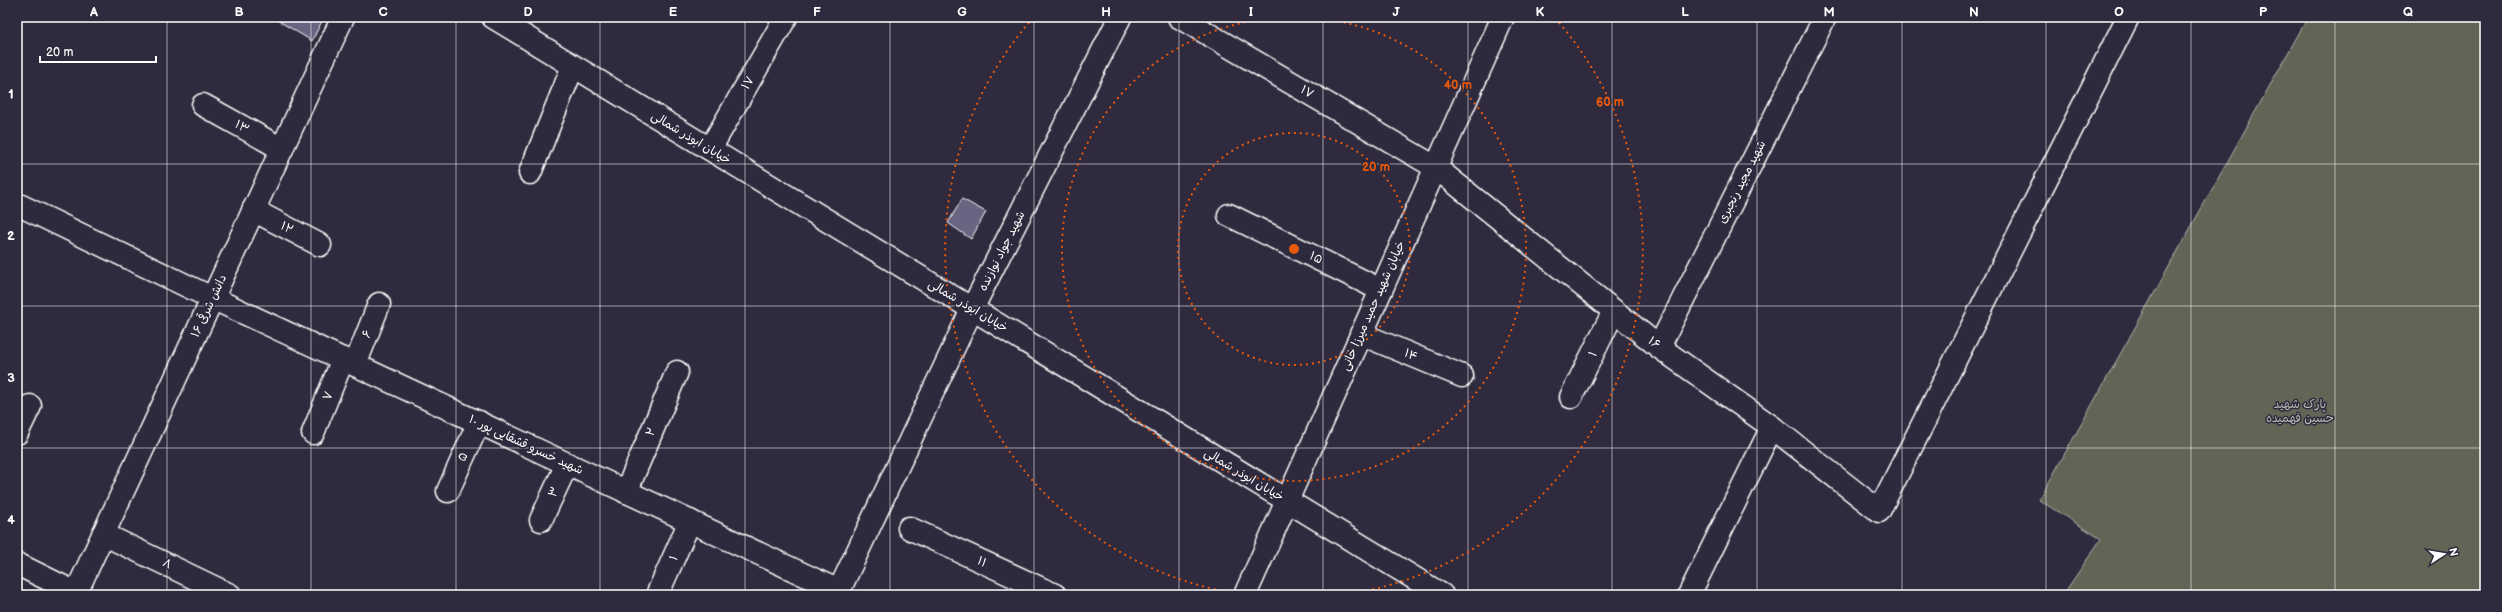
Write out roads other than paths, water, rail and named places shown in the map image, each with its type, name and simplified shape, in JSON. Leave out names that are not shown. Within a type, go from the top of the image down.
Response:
[{"type":"street","name":"دانش شرقی ۱۶","points":[[75,594],[343,17]]},
{"type":"street","name":"خیابان ابوذر شمالی","points":[[493,17],[1442,595]]},
{"type":"street","name":"۱۷","points":[[710,149],[786,17]]},
{"type":"street","name":"شهید جواد نوازنده","points":[[838,593],[972,309],[1120,17]]},
{"type":"street","name":"۱۷","points":[[1179,17],[1435,167]]},
{"type":"street","name":"خیابان شهید حمید میرزا خانی","points":[[1245,595],[1503,17]]},
{"type":"street","name":"شهید مجید رنجبری","points":[[1659,346],[1824,17]]},
{"type":"street","name":"۱۶","points":[[1435,167],[1659,346],[1772,427],[1879,512],[2128,17]]},
{"type":"street","points":[[530,173],[573,66]]},
{"type":"street","name":"۱۳","points":[[203,105],[282,149]]},
{"type":"street","name":"شهید خسرو قشقایی پور ۱۰","points":[[17,204],[212,298],[478,422],[838,593]]},
{"type":"street","name":"۱۲","points":[[253,210],[320,245]]},
{"type":"street","name":"۱۵","points":[[1229,215],[1381,290]]},
{"type":"street","name":"۶","points":[[349,362],[379,304]]},
{"type":"street","name":"۱","points":[[1571,397],[1614,311]]},
{"type":"street","name":"۱۴","points":[[1361,334],[1462,376]]},
{"type":"street","name":"۷","points":[[313,434],[349,362]]},
{"type":"street","name":"۲","points":[[626,492],[677,372]]},
{"type":"street","points":[[17,433],[30,406]]},
{"type":"street","name":"۵","points":[[448,491],[478,422]]},
{"type":"street","points":[[1689,595],[1772,427]]},
{"type":"street","name":"۳","points":[[541,520],[567,464]]},
{"type":"street","name":"۱","points":[[657,595],[690,522]]},
{"type":"street","name":"۱۱","points":[[909,528],[1055,595]]},
{"type":"street","name":"۸","points":[[103,534],[230,595]]},
{"type":"street","points":[[17,564],[75,594]]},
{"type":"park label","name":"پارک شهید حسین فهمیده","points":[[2300,411]]}]
